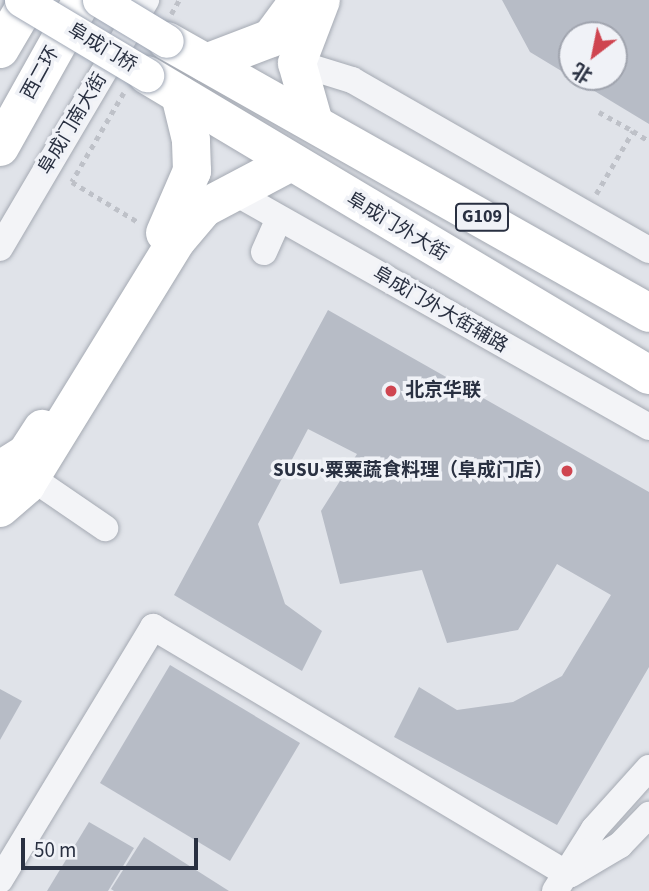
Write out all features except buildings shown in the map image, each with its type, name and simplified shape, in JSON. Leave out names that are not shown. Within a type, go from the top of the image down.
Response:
[{"type":"highway","points":[[0,49],[29,0]]},
{"type":"highway","name":"西二环","points":[[0,147],[82,0]]},
{"type":"highway","points":[[206,63],[271,38],[299,0]]},
{"type":"highway","points":[[314,123],[297,63],[321,0]]},
{"type":"highway","name":"G109","points":[[167,41],[649,313]]},
{"type":"highway","name":"阜成门外大街","points":[[147,75],[289,163],[649,375]]},
{"type":"highway","points":[[0,470],[26,454],[172,223],[192,171],[191,140],[180,95]]},
{"type":"highway","points":[[0,508],[26,485],[177,240],[204,208],[289,163]]},
{"type":"main road","name":"阜成门桥","points":[[22,0],[147,75]]},
{"type":"main road","name":"阜成门桥","points":[[99,0],[167,41]]},
{"type":"street","name":"阜成门南大街","points":[[0,248],[146,0]]},
{"type":"street","points":[[297,63],[352,80],[649,250]]},
{"type":"street","name":"阜成门外大街辅路","points":[[232,191],[649,427]]},
{"type":"street","points":[[264,252],[279,219]]},
{"type":"street","points":[[45,487],[105,528]]},
{"type":"street","points":[[0,880],[153,627],[562,883]]},
{"type":"street","points":[[562,883],[594,829],[649,768]]},
{"type":"street","points":[[562,883],[620,845],[649,815]]},
{"type":"path","points":[[599,112],[649,141]]},
{"type":"path","points":[[584,213],[633,131]]},
{"type":"path","points":[[72,182],[139,222]]},
{"type":"place","name":"北京华联","points":[[391,391]]},
{"type":"place","name":"SUSU·粟粟蔬食料理（阜成门店）","points":[[567,471]]}]
